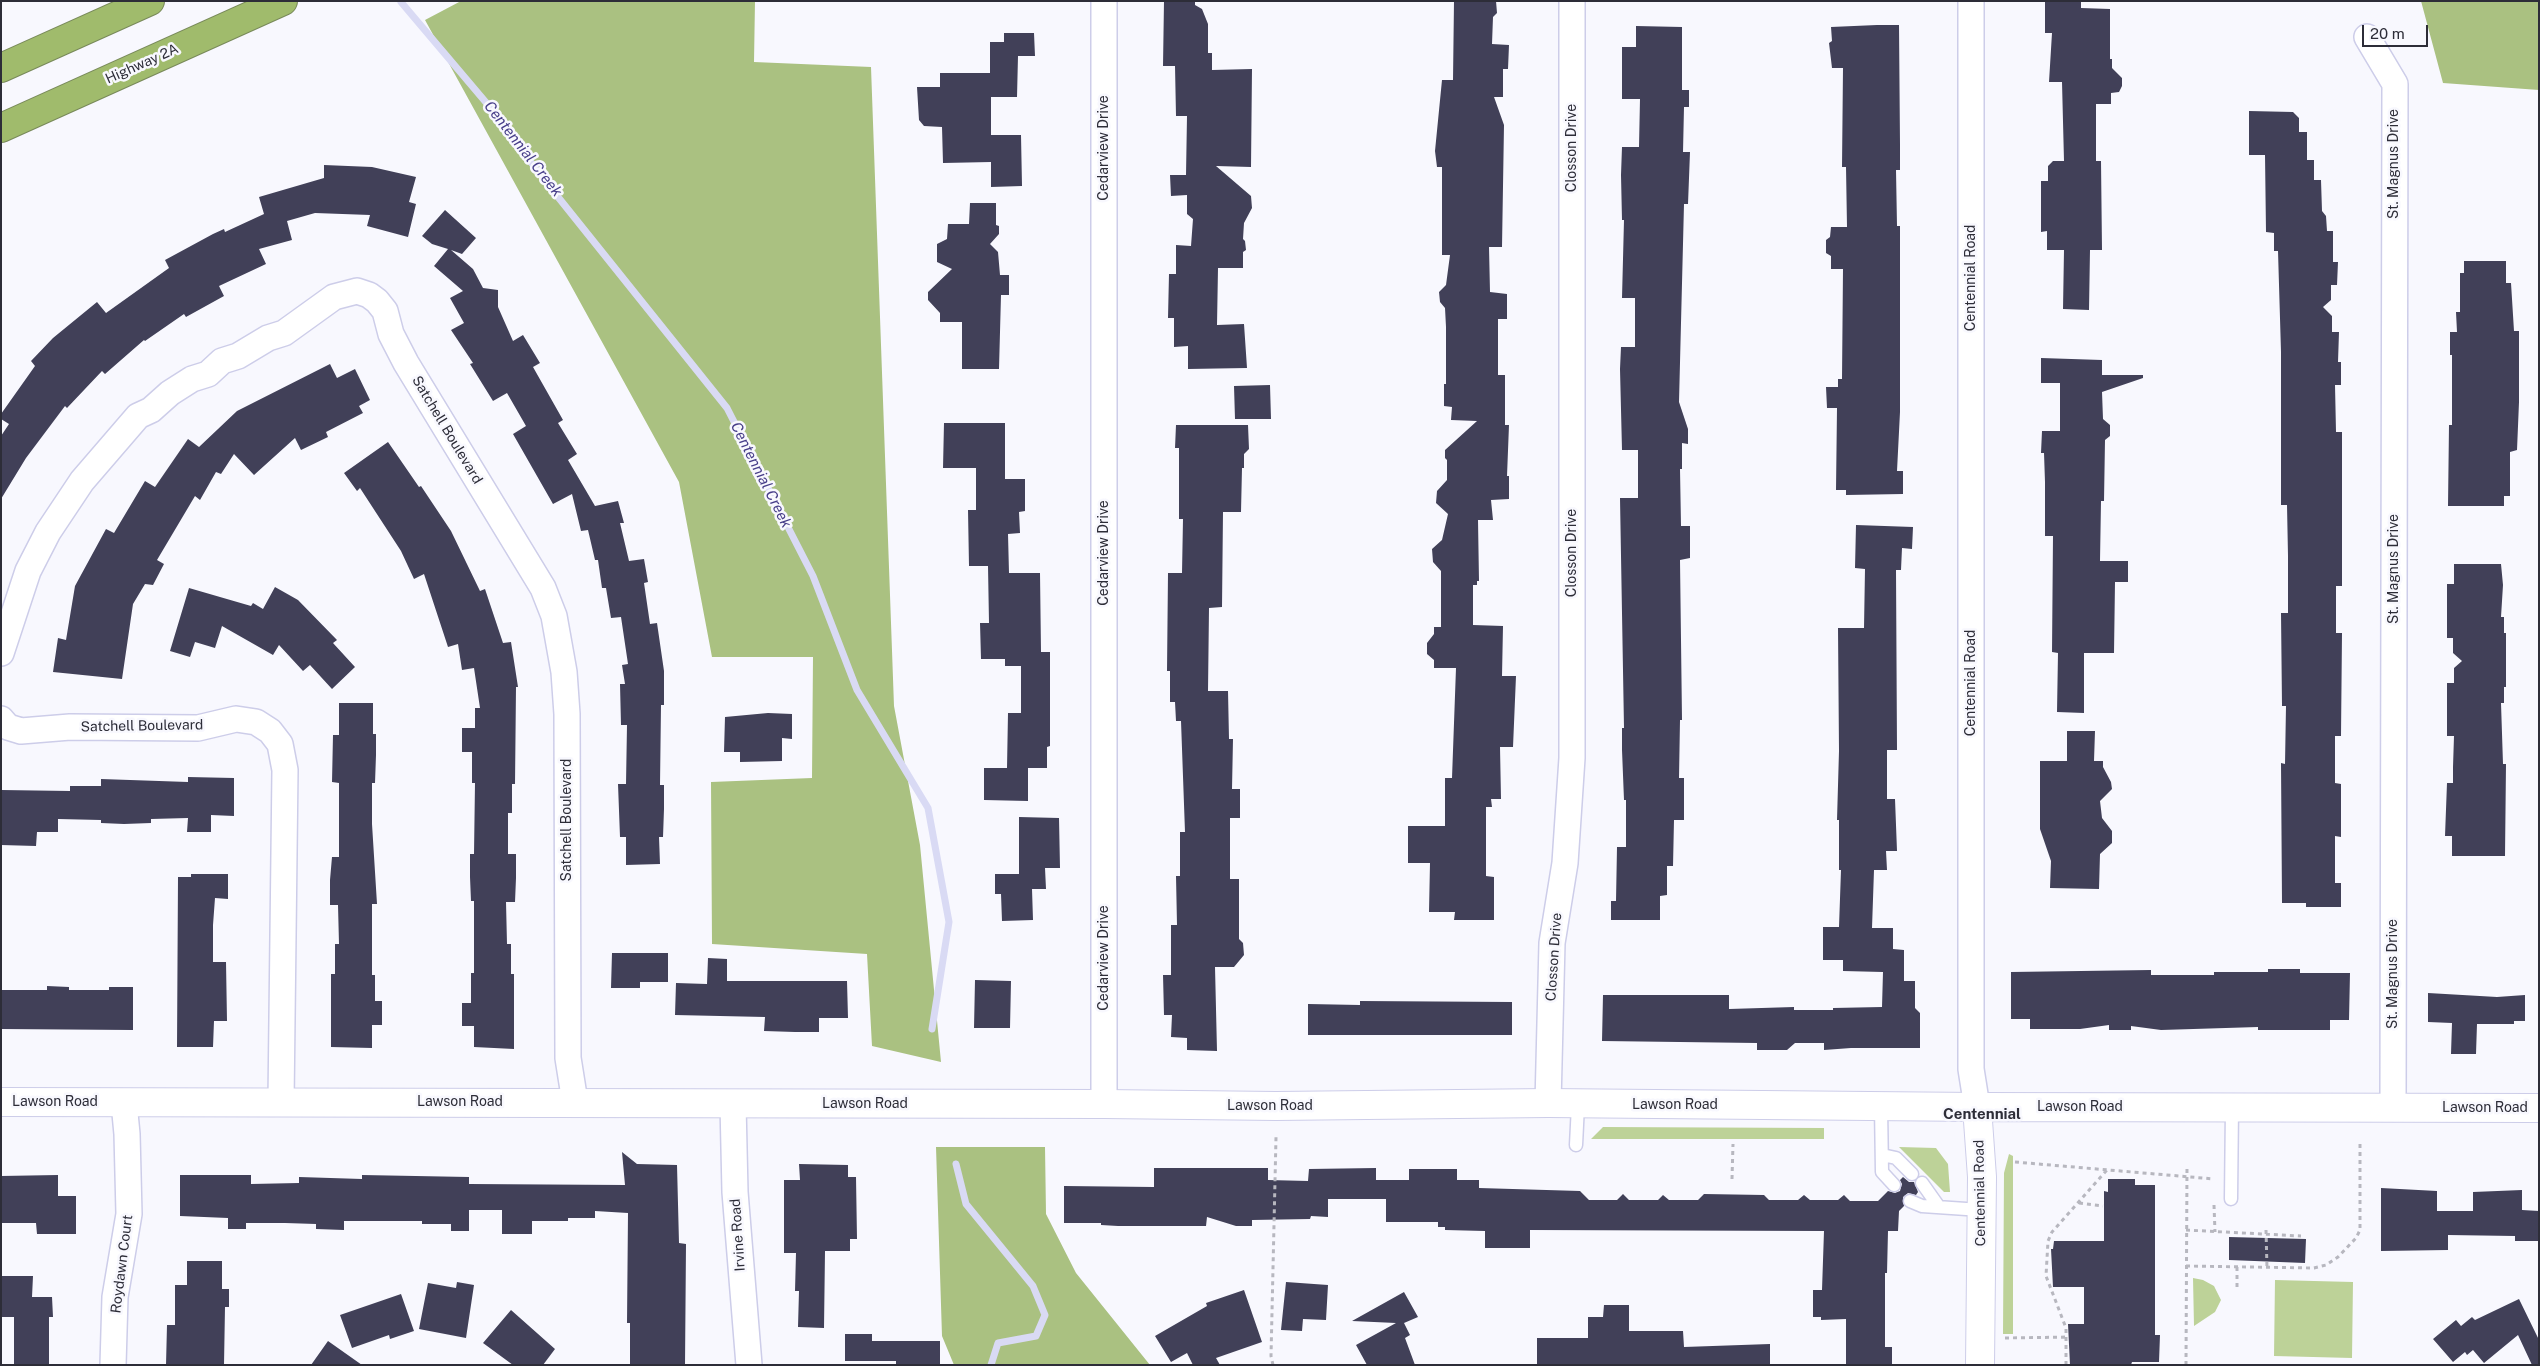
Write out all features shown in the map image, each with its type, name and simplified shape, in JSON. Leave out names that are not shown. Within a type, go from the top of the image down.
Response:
[{"type":"highway","points":[[1,68],[150,1]]},
{"type":"highway","name":"Highway 2A","points":[[1,128],[283,1]]},
{"type":"street","name":"Cedarview Drive","points":[[1104,1],[1104,1104]]},
{"type":"street","name":"Closson Drive","points":[[1548,1103],[1552,942],[1565,863],[1572,758],[1572,1]]},
{"type":"street","name":"Centennial Road","points":[[1971,1],[1971,1069],[1981,1145],[1980,1365]]},
{"type":"street","name":"St. Magnus Drive","points":[[2367,37],[2395,84],[2393,1108]]},
{"type":"street","name":"Satchell Boulevard","points":[[1,653],[28,571],[48,532],[82,481],[138,416],[151,410],[170,393],[208,374],[222,361],[238,356],[268,338],[284,333],[334,297],[357,291],[369,295],[377,301],[385,311],[391,334],[406,363],[542,588],[554,616],[564,672],[567,714],[568,1058],[575,1102]]},
{"type":"street","name":"Satchell Boulevard","points":[[1,719],[8,727],[21,731],[70,727],[198,728],[236,719],[256,722],[270,731],[280,744],[285,770],[281,1101]]},
{"type":"street","name":"Lawson Road","points":[[1,1102],[281,1101],[1276,1106],[1548,1103],[1578,1105],[2539,1108]]},
{"type":"street","name":"Roydawn Court","points":[[114,1365],[115,1297],[129,1214],[127,1134],[124,1103]]},
{"type":"street","name":"Irvine Road","points":[[733,1104],[735,1192],[749,1365]]},
{"type":"lane","points":[[1576,1144],[1578,1105]]},
{"type":"lane","points":[[1881,1106],[1882,1172],[1894,1186]]},
{"type":"lane","points":[[2231,1199],[2232,1107]]},
{"type":"lane","points":[[1882,1155],[1896,1158],[1932,1195],[1939,1207]]},
{"type":"lane","points":[[1910,1201],[1922,1206],[1982,1210]]},
{"type":"path","points":[[1273,1365],[1271,1356],[1276,1137]]},
{"type":"path","points":[[2186,1266],[2314,1268],[2326,1265],[2338,1257],[2356,1238],[2360,1230],[2360,1140]]},
{"type":"path","points":[[1732,1179],[1733,1144]]},
{"type":"path","points":[[2015,1162],[2214,1179]]},
{"type":"path","points":[[2186,1365],[2187,1166]]},
{"type":"path","points":[[2066,1365],[2068,1337],[2066,1328],[2046,1276],[2048,1241],[2052,1232],[2107,1170]]},
{"type":"path","points":[[2078,1203],[2103,1206]]},
{"type":"path","points":[[2186,1230],[2266,1232],[2301,1236]]},
{"type":"path","points":[[2266,1232],[2267,1268]]},
{"type":"path","points":[[2236,1267],[2237,1288]]},
{"type":"path","points":[[2003,1338],[2068,1337]]},
{"type":"green space","points":[[461,1],[755,1],[754,62],[871,67],[894,706],[920,845],[941,1062],[872,1046],[867,954],[712,944],[711,782],[812,778],[813,657],[712,657],[679,482],[425,20]]},
{"type":"green space","points":[[2421,1],[2539,1],[2539,90],[2443,83]]},
{"type":"green space","points":[[1603,1127],[1824,1128],[1824,1139],[1591,1139]]},
{"type":"green space","points":[[936,1147],[1045,1147],[1046,1214],[1076,1273],[1150,1365],[954,1365],[942,1336]]},
{"type":"green space","points":[[1899,1147],[1936,1148],[1948,1164],[1950,1192],[1944,1192]]},
{"type":"green space","points":[[2009,1154],[2013,1156],[2013,1334],[2003,1334],[2004,1173]]},
{"type":"green space","points":[[2193,1278],[2203,1280],[2214,1286],[2221,1300],[2215,1312],[2194,1326]]},
{"type":"green space","points":[[2275,1280],[2353,1282],[2352,1358],[2274,1356]]},
{"type":"building","points":[[1164,1],[1195,1],[1195,5],[1202,9],[1208,24],[1208,53],[1212,53],[1212,70],[1252,69],[1251,167],[1216,166],[1251,196],[1252,208],[1244,223],[1243,239],[1246,250],[1243,252],[1243,268],[1218,268],[1217,325],[1244,324],[1247,368],[1188,369],[1188,346],[1174,347],[1174,318],[1168,318],[1169,274],[1176,274],[1176,245],[1191,246],[1193,219],[1187,214],[1187,195],[1171,196],[1170,175],[1186,175],[1187,116],[1176,116],[1175,66],[1163,66]]},
{"type":"building","points":[[1454,1],[1496,1],[1497,13],[1493,17],[1492,44],[1509,45],[1508,69],[1503,69],[1503,97],[1494,97],[1504,125],[1502,247],[1489,247],[1490,292],[1507,294],[1507,319],[1498,319],[1498,375],[1505,375],[1505,425],[1509,425],[1507,476],[1509,476],[1509,499],[1491,500],[1493,520],[1478,520],[1479,581],[1477,581],[1477,585],[1473,585],[1473,625],[1503,626],[1502,676],[1516,676],[1513,747],[1500,747],[1501,799],[1491,799],[1492,807],[1486,807],[1486,876],[1494,877],[1494,920],[1454,920],[1455,912],[1429,912],[1430,863],[1408,863],[1408,826],[1445,826],[1445,778],[1452,778],[1456,668],[1434,668],[1434,660],[1427,654],[1427,643],[1434,634],[1434,627],[1441,627],[1441,571],[1433,562],[1432,549],[1442,540],[1448,514],[1436,503],[1437,491],[1447,480],[1445,450],[1477,421],[1451,420],[1452,407],[1444,406],[1446,327],[1445,308],[1440,302],[1439,292],[1446,285],[1450,255],[1442,255],[1442,167],[1437,167],[1435,151],[1442,80],[1453,80]]},
{"type":"building","points":[[2045,1],[2081,1],[2081,8],[2110,9],[2110,59],[2112,59],[2112,68],[2122,78],[2122,86],[2119,92],[2111,93],[2111,104],[2096,104],[2096,161],[2101,161],[2102,250],[2090,250],[2089,310],[2063,309],[2064,250],[2047,250],[2047,231],[2041,232],[2041,181],[2048,181],[2048,166],[2053,161],[2064,161],[2062,82],[2049,82],[2052,33],[2045,33]]},
{"type":"building","points":[[1899,25],[1900,170],[1896,170],[1897,226],[1900,226],[1900,412],[1897,471],[1903,471],[1903,494],[1846,495],[1846,490],[1836,490],[1837,408],[1827,408],[1826,387],[1838,387],[1838,379],[1842,379],[1843,269],[1831,269],[1831,256],[1826,253],[1826,240],[1830,237],[1831,227],[1847,227],[1846,167],[1842,167],[1843,68],[1832,68],[1829,43],[1832,41],[1831,27]]},
{"type":"building","points":[[1636,26],[1682,27],[1682,90],[1689,90],[1689,107],[1684,107],[1683,152],[1690,152],[1688,204],[1684,204],[1679,402],[1688,429],[1688,444],[1682,443],[1682,469],[1680,469],[1681,526],[1690,526],[1690,558],[1680,560],[1682,720],[1680,720],[1679,778],[1684,778],[1684,820],[1674,820],[1673,866],[1667,866],[1667,895],[1660,896],[1660,920],[1611,920],[1611,901],[1616,901],[1617,847],[1626,847],[1626,800],[1624,800],[1622,750],[1622,728],[1624,728],[1620,498],[1638,498],[1638,450],[1622,450],[1620,369],[1621,347],[1635,347],[1635,298],[1622,298],[1624,220],[1622,220],[1621,175],[1622,147],[1639,147],[1640,99],[1622,99],[1622,47],[1636,47]]},
{"type":"building","points":[[1004,33],[1034,33],[1035,56],[1018,56],[1017,97],[991,97],[991,135],[1021,135],[1022,186],[991,187],[991,162],[943,163],[942,127],[924,126],[919,120],[917,87],[940,87],[940,73],[990,73],[990,42],[1004,42]]},
{"type":"building","points":[[2249,111],[2293,112],[2299,118],[2299,132],[2307,132],[2307,160],[2314,160],[2314,180],[2321,180],[2322,211],[2326,216],[2327,231],[2333,231],[2333,262],[2338,262],[2337,285],[2331,285],[2331,300],[2323,307],[2332,316],[2332,332],[2339,332],[2338,362],[2341,362],[2341,385],[2335,385],[2336,432],[2342,432],[2342,586],[2336,586],[2336,633],[2342,633],[2341,736],[2335,736],[2335,783],[2341,784],[2341,837],[2335,836],[2335,883],[2341,883],[2341,907],[2306,907],[2306,903],[2282,903],[2281,763],[2285,764],[2286,706],[2282,706],[2281,613],[2288,613],[2288,556],[2287,505],[2281,505],[2281,352],[2278,251],[2274,251],[2274,233],[2266,232],[2265,155],[2249,155]]},
{"type":"building","points":[[324,165],[372,167],[416,177],[409,202],[416,204],[408,237],[367,226],[370,215],[315,213],[287,221],[292,240],[259,249],[266,264],[219,286],[224,296],[186,317],[184,314],[144,340],[105,374],[102,371],[67,408],[65,406],[26,458],[1,499],[1,436],[9,424],[1,419],[1,414],[35,366],[31,361],[53,338],[97,302],[106,313],[169,268],[165,260],[213,234],[224,229],[225,232],[264,214],[259,197],[324,178]]},
{"type":"building","points":[[970,203],[996,203],[996,225],[999,226],[999,234],[990,244],[998,252],[1000,275],[1009,275],[1009,295],[1001,295],[999,369],[962,369],[962,322],[940,322],[940,313],[928,300],[928,292],[952,269],[937,262],[937,244],[947,239],[948,224],[969,224]]},
{"type":"building","points":[[445,210],[476,238],[462,254],[451,250],[473,269],[483,288],[498,290],[498,307],[513,341],[523,335],[540,363],[533,367],[563,420],[558,423],[577,454],[568,460],[595,506],[618,501],[624,523],[620,523],[629,561],[644,559],[648,582],[644,583],[650,624],[657,623],[664,671],[664,705],[661,705],[660,785],[664,785],[664,809],[663,837],[659,837],[660,864],[626,865],[626,837],[620,837],[618,784],[626,784],[627,725],[621,725],[620,684],[625,684],[622,665],[628,664],[621,617],[611,618],[606,588],[602,588],[598,560],[595,560],[588,530],[581,531],[572,494],[553,504],[513,434],[526,426],[507,393],[493,401],[470,364],[473,363],[451,330],[464,323],[450,298],[463,291],[434,266],[448,249],[432,244],[422,236]]},
{"type":"building","points":[[2464,261],[2506,261],[2506,283],[2511,283],[2514,331],[2519,331],[2517,450],[2510,452],[2510,496],[2504,496],[2504,506],[2448,506],[2449,425],[2452,425],[2452,355],[2450,355],[2450,332],[2457,332],[2456,312],[2460,312],[2460,273],[2464,273]]},
{"type":"building","points":[[2041,358],[2102,360],[2102,375],[2143,375],[2143,378],[2102,392],[2103,419],[2110,425],[2110,436],[2105,440],[2104,501],[2101,501],[2100,561],[2128,561],[2128,582],[2115,582],[2114,653],[2084,653],[2084,713],[2057,712],[2058,653],[2052,652],[2053,536],[2045,536],[2044,453],[2041,453],[2042,431],[2060,431],[2060,383],[2041,383]]},
{"type":"building","points":[[330,364],[337,378],[355,369],[370,400],[359,406],[363,413],[326,432],[328,437],[301,450],[295,438],[254,475],[234,454],[221,474],[216,472],[200,500],[195,496],[157,560],[164,564],[153,585],[145,584],[133,604],[122,679],[53,672],[58,638],[66,640],[75,586],[106,529],[114,533],[145,481],[155,487],[188,439],[199,447],[237,411]]},
{"type":"building","points":[[1270,385],[1271,419],[1235,419],[1234,386]]},
{"type":"building","points":[[944,423],[1005,423],[1005,479],[1025,479],[1025,511],[1019,512],[1020,533],[1008,534],[1009,573],[1040,573],[1041,652],[1050,652],[1050,746],[1047,747],[1047,768],[1028,768],[1028,801],[984,800],[984,768],[1007,768],[1008,713],[1021,713],[1021,666],[1005,666],[1005,659],[981,659],[980,623],[989,623],[988,566],[969,566],[968,510],[976,510],[976,468],[943,468]]},
{"type":"building","points":[[1176,425],[1248,425],[1249,449],[1244,454],[1244,468],[1242,468],[1241,512],[1223,512],[1222,607],[1209,608],[1208,691],[1228,691],[1229,739],[1233,739],[1232,789],[1240,789],[1240,818],[1230,818],[1230,879],[1239,879],[1239,939],[1243,943],[1244,955],[1234,967],[1215,967],[1217,1051],[1187,1050],[1187,1038],[1171,1037],[1172,1015],[1164,1015],[1163,975],[1171,975],[1171,925],[1177,925],[1176,876],[1180,876],[1180,832],[1185,832],[1181,721],[1176,721],[1175,702],[1170,702],[1170,671],[1167,671],[1168,573],[1182,573],[1183,519],[1179,519],[1179,448],[1175,448]]},
{"type":"building","points":[[388,442],[419,487],[421,486],[451,531],[480,591],[485,589],[503,643],[511,642],[518,687],[516,687],[515,784],[512,784],[512,813],[508,813],[508,854],[516,854],[516,878],[515,902],[506,902],[507,944],[511,944],[511,974],[514,974],[514,1049],[474,1047],[474,1026],[462,1026],[462,1003],[471,1003],[471,973],[474,973],[474,901],[471,901],[470,854],[474,854],[475,783],[472,783],[472,752],[462,752],[462,728],[475,728],[475,708],[480,708],[474,668],[462,670],[458,644],[448,647],[424,574],[414,579],[401,551],[360,488],[357,491],[344,473]]},
{"type":"building","points":[[1856,525],[1913,527],[1912,549],[1902,548],[1901,570],[1896,570],[1897,750],[1887,750],[1887,799],[1895,799],[1897,851],[1886,851],[1887,870],[1874,870],[1872,928],[1893,928],[1893,949],[1904,950],[1904,981],[1915,981],[1915,1008],[1920,1013],[1920,1048],[1824,1050],[1824,1043],[1795,1043],[1787,1050],[1757,1050],[1757,1043],[1602,1041],[1603,995],[1729,995],[1729,1009],[1794,1007],[1794,1010],[1833,1010],[1833,1008],[1882,1007],[1883,972],[1843,971],[1843,960],[1823,960],[1823,927],[1839,927],[1841,870],[1839,870],[1839,820],[1837,820],[1839,751],[1838,628],[1864,628],[1865,569],[1855,568]]},
{"type":"building","points":[[2454,564],[2501,564],[2503,585],[2501,617],[2504,617],[2504,633],[2506,633],[2506,687],[2504,687],[2504,703],[2501,703],[2503,764],[2506,764],[2505,856],[2452,856],[2452,836],[2445,836],[2447,783],[2453,783],[2454,736],[2447,736],[2447,683],[2454,683],[2454,668],[2462,661],[2453,653],[2453,638],[2447,638],[2447,584],[2454,584]]},
{"type":"building","points":[[275,587],[298,600],[337,640],[333,643],[355,667],[332,689],[310,665],[303,671],[279,645],[273,655],[222,626],[215,648],[195,642],[190,657],[170,651],[189,588],[251,606],[253,603],[263,609]]},
{"type":"building","points":[[339,703],[373,703],[373,734],[376,734],[375,783],[372,783],[372,824],[377,904],[372,904],[372,975],[375,975],[375,1001],[382,1001],[382,1025],[372,1025],[372,1048],[331,1047],[331,974],[335,974],[335,944],[339,944],[338,905],[330,905],[330,880],[332,857],[339,857],[339,783],[332,782],[333,735],[339,735]]},
{"type":"building","points":[[768,713],[792,714],[792,739],[782,738],[782,761],[740,762],[740,752],[724,752],[725,717]]},
{"type":"building","points":[[2067,731],[2095,731],[2094,761],[2103,761],[2103,767],[2111,782],[2112,789],[2100,801],[2102,818],[2112,831],[2112,843],[2100,854],[2099,889],[2050,888],[2051,861],[2040,829],[2040,761],[2067,761]]},
{"type":"building","points":[[188,777],[234,778],[234,816],[211,815],[211,832],[187,832],[188,818],[151,819],[151,823],[124,824],[101,823],[101,820],[58,819],[58,832],[37,832],[36,846],[1,845],[1,790],[70,791],[70,786],[101,786],[101,779],[188,782]]},
{"type":"building","points":[[1019,817],[1059,818],[1060,868],[1045,868],[1046,889],[1032,889],[1033,920],[1002,921],[1001,894],[995,894],[995,874],[1019,874]]},
{"type":"building","points":[[191,874],[228,874],[228,899],[215,898],[213,925],[213,962],[226,962],[227,1021],[214,1021],[213,1047],[177,1047],[178,877],[191,877]]},
{"type":"building","points":[[612,953],[668,953],[668,982],[640,982],[640,988],[611,988]]},
{"type":"building","points":[[708,958],[727,959],[727,981],[847,981],[848,1018],[819,1018],[819,1032],[795,1032],[764,1031],[765,1017],[675,1015],[676,983],[707,984]]},
{"type":"building","points":[[2268,969],[2300,969],[2300,973],[2350,973],[2349,1020],[2330,1020],[2330,1030],[2258,1030],[2258,1027],[2161,1030],[2131,1026],[2131,1030],[2109,1030],[2109,1025],[2080,1029],[2030,1029],[2030,1019],[2011,1019],[2011,972],[2151,970],[2151,975],[2214,975],[2214,972],[2268,972]]},
{"type":"building","points":[[975,980],[1011,981],[1010,1028],[974,1028]]},
{"type":"building","points":[[47,986],[69,987],[69,990],[109,990],[109,987],[133,987],[133,1030],[1,1029],[1,990],[47,990]]},
{"type":"building","points":[[2428,993],[2497,997],[2525,995],[2525,1021],[2514,1021],[2514,1024],[2477,1024],[2476,1054],[2451,1054],[2452,1023],[2428,1022]]},
{"type":"building","points":[[1360,1001],[1512,1002],[1512,1035],[1308,1035],[1308,1004],[1360,1005]]},
{"type":"building","points":[[622,1152],[637,1164],[677,1165],[679,1243],[686,1244],[685,1365],[630,1365],[630,1323],[627,1323],[628,1213],[595,1211],[595,1218],[568,1218],[568,1221],[532,1221],[532,1234],[502,1234],[502,1210],[469,1210],[469,1231],[451,1231],[451,1224],[422,1224],[422,1221],[344,1221],[344,1230],[316,1229],[316,1224],[285,1223],[246,1223],[246,1229],[228,1229],[228,1218],[180,1216],[180,1175],[251,1175],[251,1184],[299,1183],[299,1177],[362,1179],[362,1175],[469,1177],[469,1184],[625,1185]]},
{"type":"building","points":[[799,1164],[848,1165],[848,1177],[856,1177],[857,1239],[850,1239],[850,1251],[825,1251],[824,1328],[798,1327],[799,1291],[795,1291],[796,1253],[784,1253],[784,1180],[800,1180]]},
{"type":"building","points":[[1154,1168],[1268,1168],[1268,1180],[1308,1181],[1309,1169],[1376,1168],[1376,1180],[1409,1180],[1409,1169],[1457,1169],[1457,1180],[1479,1180],[1479,1188],[1580,1191],[1589,1200],[1617,1200],[1623,1194],[1629,1200],[1658,1200],[1663,1195],[1669,1200],[1698,1200],[1704,1194],[1764,1195],[1769,1200],[1798,1200],[1804,1195],[1810,1200],[1838,1200],[1844,1195],[1850,1201],[1878,1201],[1888,1191],[1895,1193],[1900,1191],[1902,1184],[1900,1180],[1903,1177],[1909,1182],[1914,1182],[1918,1192],[1916,1195],[1908,1193],[1903,1197],[1904,1206],[1899,1211],[1898,1231],[1888,1231],[1887,1273],[1885,1273],[1885,1347],[1892,1347],[1892,1365],[1846,1365],[1846,1319],[1821,1320],[1821,1317],[1813,1317],[1813,1290],[1822,1290],[1824,1231],[1530,1230],[1530,1248],[1485,1248],[1485,1231],[1445,1230],[1445,1227],[1438,1227],[1438,1222],[1386,1222],[1386,1199],[1328,1199],[1328,1217],[1311,1216],[1310,1219],[1252,1220],[1252,1226],[1236,1226],[1207,1217],[1206,1226],[1118,1226],[1101,1225],[1101,1223],[1064,1223],[1064,1186],[1154,1187]]},
{"type":"building","points":[[58,1175],[58,1196],[76,1196],[76,1234],[37,1234],[36,1223],[1,1223],[1,1176]]},
{"type":"building","points":[[2108,1179],[2135,1179],[2135,1185],[2155,1185],[2155,1335],[2160,1335],[2159,1362],[2132,1362],[2131,1365],[2070,1365],[2068,1324],[2084,1324],[2084,1287],[2053,1287],[2051,1249],[2053,1249],[2054,1241],[2104,1241],[2104,1191],[2108,1192]]},
{"type":"building","points":[[2381,1188],[2437,1191],[2437,1211],[2473,1211],[2473,1192],[2522,1190],[2522,1210],[2539,1211],[2539,1241],[2515,1241],[2515,1236],[2448,1235],[2448,1250],[2381,1251]]},
{"type":"building","points":[[2229,1237],[2306,1239],[2305,1263],[2229,1260]]},
{"type":"building","points":[[187,1261],[222,1261],[222,1289],[229,1289],[229,1307],[225,1307],[224,1365],[166,1365],[167,1325],[175,1325],[175,1285],[187,1285]]},
{"type":"building","points":[[1,1276],[33,1276],[32,1297],[52,1297],[53,1317],[49,1317],[49,1365],[14,1365],[14,1317],[1,1317]]},
{"type":"building","points":[[457,1282],[474,1285],[466,1338],[419,1329],[428,1283],[456,1288]]},
{"type":"building","points":[[1286,1282],[1328,1285],[1326,1320],[1303,1319],[1302,1331],[1281,1330]]},
{"type":"building","points":[[1244,1290],[1262,1342],[1216,1358],[1220,1365],[1193,1365],[1187,1353],[1171,1362],[1155,1336],[1207,1306],[1206,1303]]},
{"type":"building","points":[[1404,1292],[1418,1317],[1404,1323],[1410,1335],[1405,1338],[1415,1365],[1367,1365],[1356,1345],[1396,1323],[1352,1321]]},
{"type":"building","points":[[401,1294],[414,1331],[390,1339],[389,1335],[352,1348],[340,1315]]},
{"type":"building","points":[[2519,1299],[2539,1340],[2539,1365],[2532,1365],[2518,1335],[2484,1363],[2473,1350],[2467,1355],[2465,1352],[2453,1362],[2433,1339],[2456,1320],[2461,1326],[2472,1317],[2475,1320]]},
{"type":"building","points":[[1604,1305],[1629,1305],[1629,1331],[1683,1331],[1684,1347],[1770,1344],[1770,1365],[1537,1365],[1537,1338],[1588,1338],[1588,1317],[1603,1317]]},
{"type":"building","points":[[511,1310],[555,1349],[543,1365],[513,1365],[483,1343]]},
{"type":"building","points":[[845,1334],[872,1334],[872,1341],[940,1341],[940,1365],[896,1365],[896,1361],[845,1361]]},
{"type":"building","points":[[328,1341],[362,1365],[311,1365]]},
{"type":"waterway","name":"Centennial Creek","points":[[401,2],[489,106],[542,177],[727,408],[813,576],[857,690],[928,808],[949,922],[932,1029]]},
{"type":"waterway","name":"Centennial Creek","points":[[956,1164],[966,1204],[1033,1286],[1045,1315],[1036,1336],[998,1343],[991,1365]]},
{"type":"district","name":"Centennial","points":[[1982,1114]]}]
